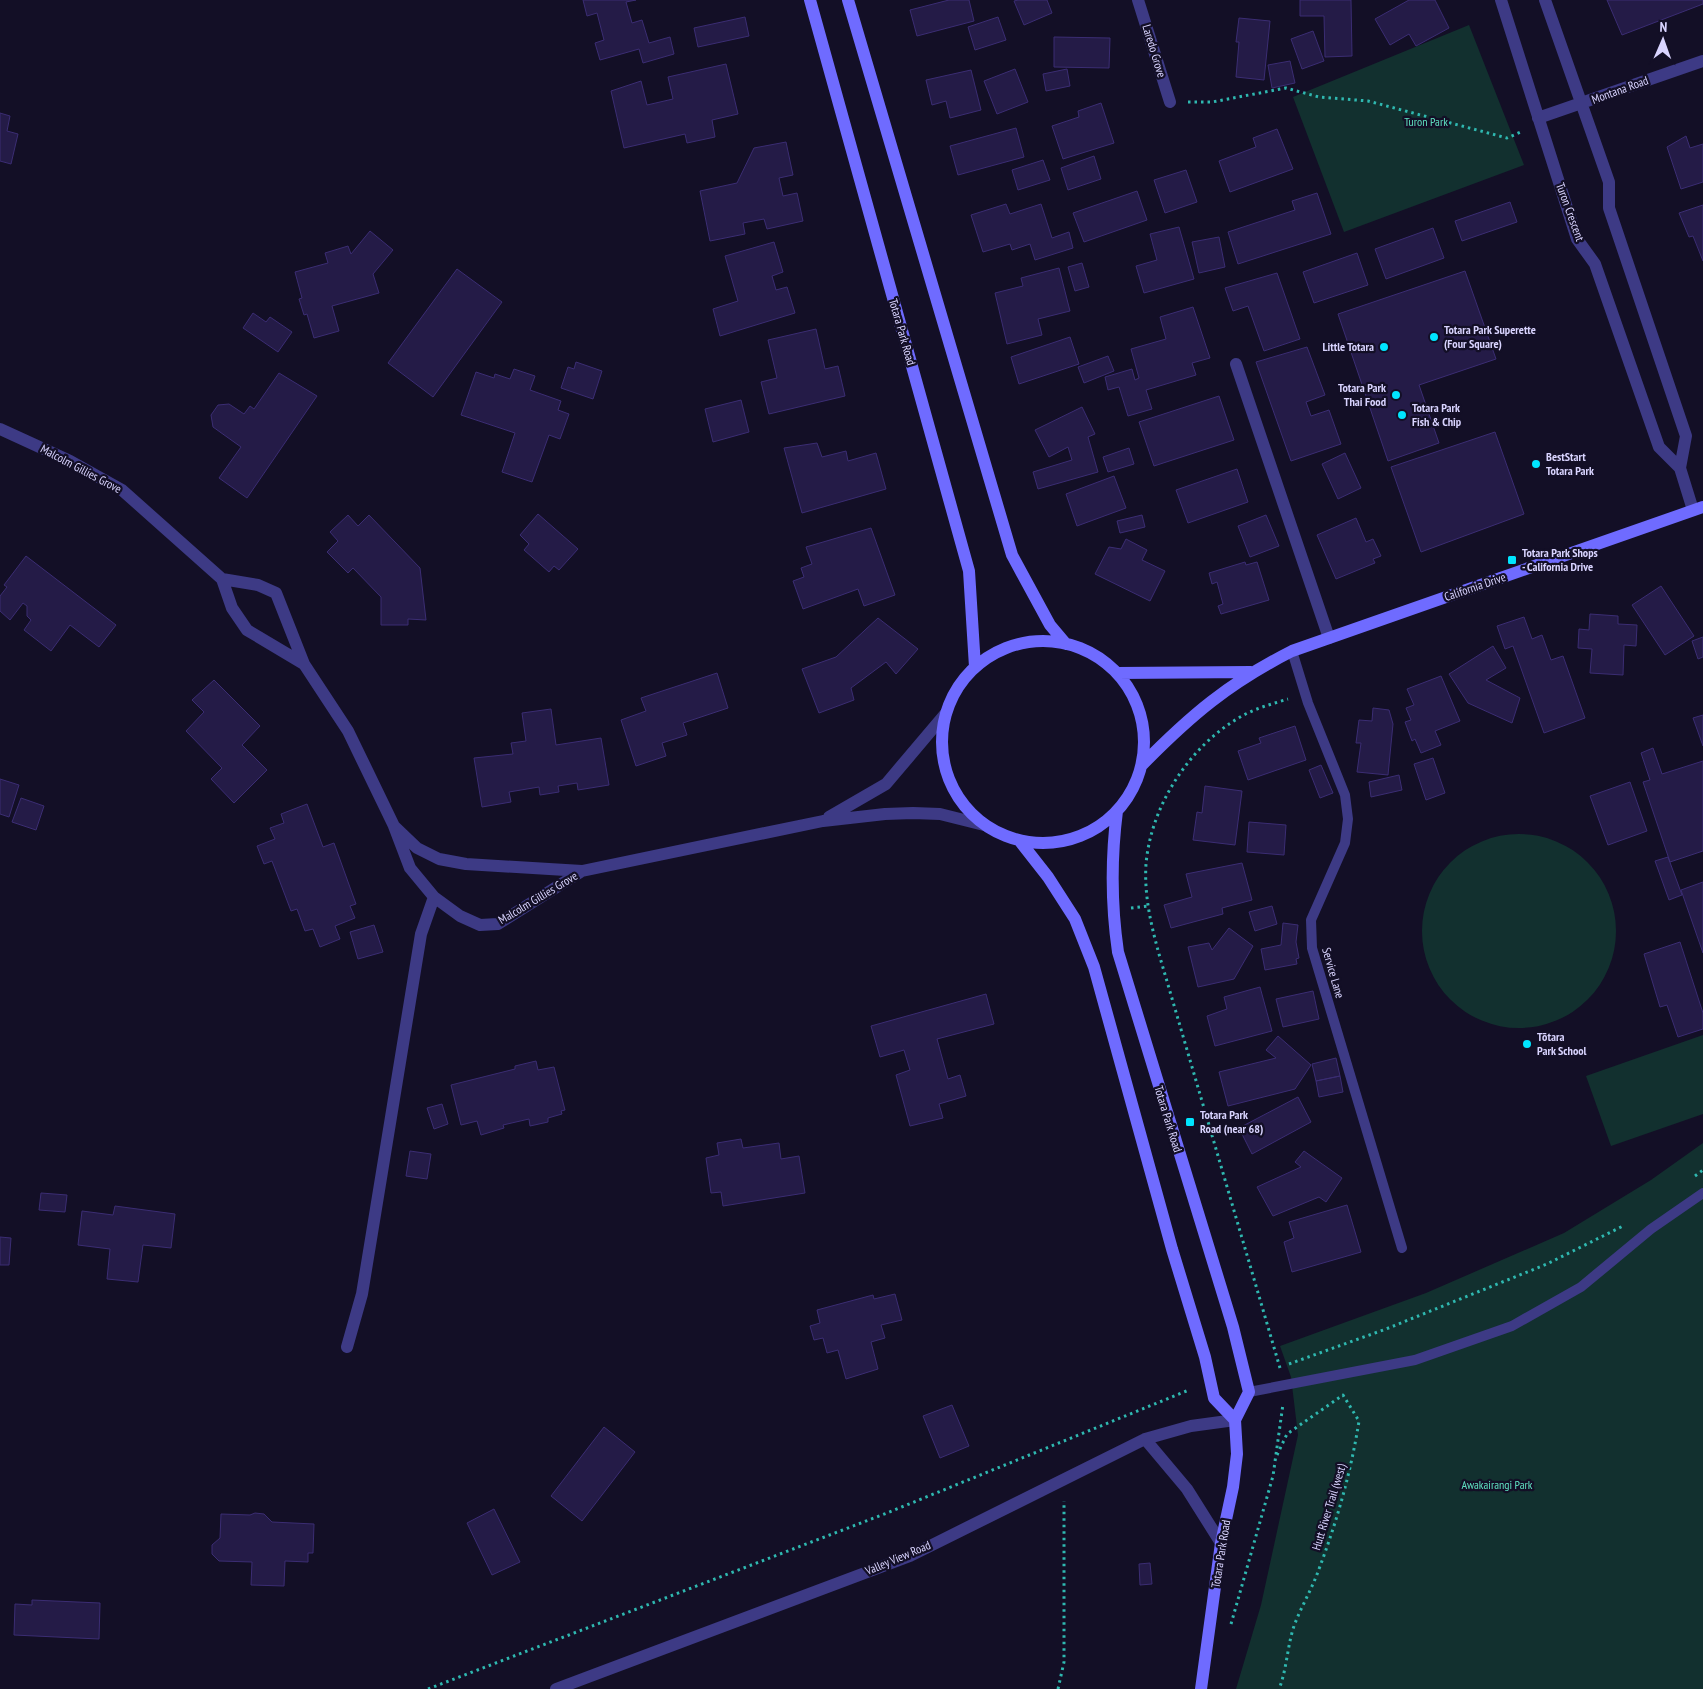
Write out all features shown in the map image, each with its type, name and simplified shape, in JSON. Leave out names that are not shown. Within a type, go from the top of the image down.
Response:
[{"type":"street","name":"Totara Park Road","points":[[810,0],[969,571],[975,668]]},
{"type":"street","points":[[848,0],[1012,555],[1050,625],[1066,644]]},
{"type":"street","name":"Laredo Grove","points":[[1138,0],[1170,102]]},
{"type":"street","name":"Turon Crescent","points":[[1500,0],[1577,239],[1595,264],[1659,448],[1680,468],[1698,509]]},
{"type":"street","name":"Turon Crescent","points":[[1545,0],[1609,182],[1609,208],[1686,436],[1680,468]]},
{"type":"street","name":"Montana Road","points":[[1539,121],[1703,61]]},
{"type":"street","points":[[1236,364],[1329,638]]},
{"type":"street","name":"Malcolm Gillies Grove","points":[[0,429],[70,461],[122,490],[222,579],[232,608],[247,630],[304,664]]},
{"type":"street","name":"California Drive","points":[[1142,765],[1201,708],[1250,672],[1292,651],[1698,509]]},
{"type":"street","name":"Malcolm Gillies Grove","points":[[222,579],[258,585],[276,593],[304,664],[348,731],[394,826],[410,868],[434,897],[460,916],[480,924],[498,924],[582,872]]},
{"type":"street","points":[[1042,642],[1066,644],[1085,650],[1102,660],[1117,673],[1132,694],[1141,716],[1145,741],[1142,765],[1128,797],[1118,811],[1097,828],[1072,839],[1046,843],[1019,840],[1001,834],[984,824],[962,803],[947,775],[942,744],[946,713],[963,681],[975,668],[995,654],[1018,644],[1042,642]]},
{"type":"street","name":"California Drive","points":[[1117,673],[1250,672]]},
{"type":"street","name":"Malcolm Gillies Grove","points":[[823,821],[886,784],[946,713]]},
{"type":"street","name":"Totara Park Road","points":[[1118,811],[1112,853],[1113,920],[1118,952],[1233,1327],[1249,1392],[1236,1420],[1237,1454],[1234,1479],[1222,1543],[1201,1689]]},
{"type":"street","name":"Malcolm Gillies Grove","points":[[394,826],[417,848],[439,859],[466,864],[582,872],[823,821],[913,813],[940,814],[984,824]]},
{"type":"street","points":[[1019,840],[1048,877],[1075,919],[1094,967],[1111,1022],[1172,1249],[1205,1357],[1214,1398],[1236,1420]]},
{"type":"street","points":[[347,1348],[362,1294],[421,934],[434,897]]},
{"type":"street","name":"Valley View Road","points":[[556,1689],[910,1556],[1145,1439],[1192,1426],[1236,1420]]},
{"type":"street","points":[[1145,1439],[1187,1489],[1222,1543]]},
{"type":"lane","name":"Service Lane","points":[[1292,651],[1308,703],[1345,795],[1348,819],[1345,843],[1319,898],[1311,920],[1312,948],[1402,1248]]},
{"type":"lane","points":[[1249,1392],[1414,1360],[1512,1326],[1581,1287],[1651,1229],[1703,1194]]},
{"type":"path","points":[[1170,102],[1212,102],[1286,88],[1319,97],[1368,101],[1507,138],[1539,121]]},
{"type":"path","points":[[1280,1368],[1274,1342],[1159,954],[1148,906],[1146,864],[1156,819],[1181,772],[1217,732],[1242,716],[1288,699]]},
{"type":"path","points":[[1129,908],[1148,906]]},
{"type":"path","points":[[428,1689],[887,1513],[1190,1390]]},
{"type":"path","name":"Hutt River Trail (west)","points":[[1275,1460],[1287,1434],[1320,1408],[1343,1395],[1359,1421],[1356,1443],[1342,1501],[1318,1571],[1294,1626],[1286,1652],[1283,1677],[1278,1689]]},
{"type":"path","points":[[1058,1689],[1064,1662],[1064,1481]]},
{"type":"green space","name":"Turon Park","points":[[1469,25],[1524,165],[1344,232],[1293,97]]},
{"type":"green space","points":[[1529,834],[1538,835],[1565,845],[1588,862],[1600,877],[1609,894],[1615,912],[1615,950],[1609,968],[1600,985],[1588,1000],[1573,1012],[1556,1021],[1538,1027],[1509,1028],[1500,1027],[1473,1017],[1457,1006],[1444,993],[1433,977],[1423,950],[1422,921],[1423,912],[1433,885],[1444,869],[1457,856],[1473,845],[1500,835]]},
{"type":"green space","points":[[1703,1035],[1703,1114],[1611,1146],[1586,1076]]},
{"type":"green space","name":"Awakairangi Park","points":[[1703,1143],[1703,1689],[1236,1689],[1261,1605],[1298,1435],[1291,1377],[1280,1346],[1426,1293],[1564,1233],[1651,1180]]},
{"type":"building","points":[[583,0],[636,0],[626,2],[632,23],[642,20],[649,43],[670,37],[674,54],[643,63],[639,49],[600,60],[595,43],[604,40],[597,13],[587,16]]},
{"type":"building","points":[[949,0],[969,0],[974,21],[917,36],[910,10]]},
{"type":"building","points":[[1047,0],[1052,13],[1024,25],[1014,1]]},
{"type":"building","points":[[1300,0],[1351,0],[1352,56],[1325,57],[1324,16],[1300,16]]},
{"type":"building","points":[[1409,0],[1435,0],[1449,28],[1416,46],[1409,34],[1390,45],[1375,19]]},
{"type":"building","points":[[1607,0],[1703,0],[1703,4],[1622,35]]},
{"type":"building","points":[[745,17],[749,36],[698,47],[694,28]]},
{"type":"building","points":[[998,17],[1006,40],[975,50],[968,27]]},
{"type":"building","points":[[1239,18],[1270,21],[1264,80],[1236,77],[1239,42],[1236,42]]},
{"type":"building","points":[[1313,31],[1324,61],[1302,69],[1291,39]]},
{"type":"building","points":[[1054,37],[1110,38],[1109,68],[1054,67]]},
{"type":"building","points":[[1290,61],[1295,83],[1272,88],[1268,65]]},
{"type":"building","points":[[726,64],[738,114],[712,120],[715,137],[687,143],[685,134],[624,148],[611,91],[641,81],[647,105],[673,99],[668,77]]},
{"type":"building","points":[[1015,69],[1028,102],[997,114],[984,81]]},
{"type":"building","points":[[1067,69],[1070,86],[1046,91],[1043,74]]},
{"type":"building","points":[[971,70],[981,110],[950,118],[946,101],[932,105],[926,80]]},
{"type":"building","points":[[1101,103],[1114,143],[1063,159],[1052,126],[1079,117],[1078,111]]},
{"type":"building","points":[[0,113],[10,116],[7,131],[18,134],[11,164],[0,161]]},
{"type":"building","points":[[1016,128],[1024,157],[958,175],[950,146]]},
{"type":"building","points":[[1277,129],[1293,169],[1230,192],[1219,161],[1256,147],[1253,138]]},
{"type":"building","points":[[1686,136],[1690,148],[1703,144],[1703,182],[1681,189],[1667,147]]},
{"type":"building","points":[[786,142],[793,175],[779,178],[783,196],[797,193],[803,221],[767,229],[764,219],[743,223],[745,234],[710,241],[700,191],[737,183],[754,148]]},
{"type":"building","points":[[1094,156],[1101,179],[1068,190],[1061,168]]},
{"type":"building","points":[[1043,160],[1050,180],[1018,190],[1012,170]]},
{"type":"building","points":[[1186,170],[1197,202],[1165,213],[1154,180]]},
{"type":"building","points":[[1137,191],[1147,220],[1084,242],[1073,213]]},
{"type":"building","points":[[1317,193],[1331,234],[1238,264],[1228,232],[1295,210],[1292,201]]},
{"type":"building","points":[[1510,202],[1517,222],[1462,241],[1455,221]]},
{"type":"building","points":[[1006,204],[1010,214],[1041,204],[1052,238],[1069,232],[1073,248],[1035,260],[1030,244],[1012,250],[1010,244],[983,252],[971,215]]},
{"type":"building","points":[[1703,205],[1703,261],[1693,236],[1689,237],[1679,213]]},
{"type":"building","points":[[1179,227],[1194,279],[1144,293],[1136,266],[1157,260],[1150,234]]},
{"type":"building","points":[[1433,228],[1444,258],[1386,279],[1375,249]]},
{"type":"building","points":[[370,231],[393,250],[373,274],[379,293],[332,306],[339,331],[314,338],[307,314],[304,315],[299,299],[302,298],[295,272],[328,263],[325,253],[348,246],[351,254]]},
{"type":"building","points":[[1219,237],[1225,267],[1199,273],[1192,242]]},
{"type":"building","points":[[774,242],[783,272],[772,276],[776,290],[787,287],[795,313],[720,336],[713,309],[738,301],[725,256]]},
{"type":"building","points":[[1357,253],[1368,285],[1314,303],[1303,272]]},
{"type":"building","points":[[1082,263],[1089,287],[1075,291],[1068,267]]},
{"type":"building","points":[[1059,268],[1070,311],[1038,319],[1042,335],[1007,344],[995,293],[1023,286],[1021,278]]},
{"type":"building","points":[[457,269],[502,302],[433,397],[388,363]]},
{"type":"building","points":[[1465,271],[1496,359],[1419,385],[1439,443],[1388,461],[1338,314]]},
{"type":"building","points":[[1277,273],[1300,339],[1264,351],[1248,306],[1233,311],[1225,288]]},
{"type":"building","points":[[1193,307],[1210,358],[1192,363],[1196,375],[1146,390],[1152,409],[1128,416],[1119,387],[1108,390],[1105,377],[1132,369],[1135,380],[1139,378],[1131,349],[1166,339],[1160,317]]},
{"type":"building","points":[[253,313],[266,322],[270,317],[292,332],[278,352],[243,328]]},
{"type":"building","points":[[816,329],[825,369],[838,366],[845,396],[769,414],[761,382],[777,378],[768,340]]},
{"type":"building","points":[[1070,337],[1079,364],[1019,384],[1011,357]]},
{"type":"building","points":[[1307,347],[1325,395],[1306,402],[1311,416],[1329,410],[1341,444],[1291,461],[1256,362]]},
{"type":"building","points":[[1108,356],[1114,371],[1084,383],[1078,367]]},
{"type":"building","points":[[576,362],[602,371],[593,399],[561,388],[568,367],[574,369]]},
{"type":"building","points":[[514,369],[535,376],[530,390],[561,401],[558,410],[569,414],[560,439],[549,435],[532,482],[502,472],[515,433],[461,415],[476,372],[494,378],[495,374],[510,379]]},
{"type":"building","points":[[279,373],[317,396],[247,498],[219,478],[241,447],[213,427],[211,415],[218,405],[229,404],[244,414],[250,406],[254,409]]},
{"type":"building","points":[[1219,396],[1234,440],[1154,466],[1139,422]]},
{"type":"building","points":[[741,400],[749,432],[713,442],[705,409]]},
{"type":"building","points":[[1082,407],[1095,434],[1088,437],[1098,472],[1038,489],[1033,472],[1072,460],[1068,447],[1049,457],[1035,430]]},
{"type":"building","name":"BestStart Totara Park","points":[[1495,432],[1524,514],[1421,552],[1391,467]]},
{"type":"building","points":[[817,443],[822,457],[846,451],[848,461],[876,453],[886,489],[802,513],[784,448]]},
{"type":"building","points":[[1129,448],[1134,464],[1108,472],[1103,457]]},
{"type":"building","points":[[1345,453],[1361,488],[1338,499],[1322,464]]},
{"type":"building","points":[[1237,469],[1248,502],[1188,523],[1176,490]]},
{"type":"building","points":[[1114,476],[1126,508],[1077,526],[1066,494]]},
{"type":"building","points":[[538,514],[578,549],[559,570],[554,566],[549,572],[524,550],[529,544],[520,535]]},
{"type":"building","points":[[348,515],[358,526],[369,515],[420,568],[426,620],[408,619],[408,625],[381,625],[381,597],[353,568],[348,573],[327,552],[338,541],[330,532]]},
{"type":"building","points":[[1142,515],[1145,527],[1120,533],[1117,521]]},
{"type":"building","points":[[1266,515],[1279,546],[1250,557],[1238,526]]},
{"type":"building","points":[[1356,518],[1366,542],[1373,539],[1381,556],[1373,559],[1375,563],[1336,579],[1317,535]]},
{"type":"building","points":[[871,528],[895,595],[864,606],[858,589],[803,609],[793,581],[804,577],[801,568],[812,564],[806,547]]},
{"type":"building","points":[[1126,539],[1147,550],[1142,560],[1165,571],[1150,601],[1095,574],[1109,547],[1121,549]]},
{"type":"building","points":[[26,556],[116,625],[99,647],[70,625],[51,651],[24,630],[31,620],[27,616],[27,606],[23,603],[10,620],[0,611],[0,596],[7,587],[4,585]]},
{"type":"building","points":[[1245,562],[1246,565],[1257,562],[1269,600],[1221,614],[1218,606],[1223,604],[1217,582],[1212,584],[1209,573]]},
{"type":"building","points":[[1661,586],[1694,636],[1665,655],[1632,605]]},
{"type":"building","points":[[1590,614],[1618,616],[1618,624],[1637,625],[1636,646],[1624,645],[1623,675],[1590,673],[1592,649],[1578,648],[1579,629],[1589,630]]},
{"type":"building","points":[[1524,617],[1532,639],[1542,635],[1551,660],[1563,656],[1585,718],[1544,733],[1513,646],[1505,649],[1497,626]]},
{"type":"building","points":[[878,618],[918,649],[896,674],[886,662],[851,688],[854,700],[819,713],[802,669],[836,657]]},
{"type":"building","points":[[1703,637],[1703,657],[1698,659],[1692,641]]},
{"type":"building","points":[[1493,646],[1506,668],[1486,680],[1520,698],[1512,723],[1468,703],[1449,674]]},
{"type":"building","points":[[717,673],[728,708],[683,723],[687,735],[662,743],[666,756],[636,766],[621,720],[646,711],[641,698]]},
{"type":"building","points":[[1441,676],[1460,721],[1435,731],[1441,745],[1421,753],[1415,739],[1412,741],[1405,722],[1411,720],[1406,708],[1414,705],[1407,689]]},
{"type":"building","points":[[214,680],[260,726],[242,745],[267,770],[234,803],[211,779],[222,768],[186,731],[204,712],[192,700]]},
{"type":"building","points":[[1373,708],[1389,710],[1393,724],[1388,775],[1357,772],[1361,743],[1356,743],[1359,720],[1372,721]]},
{"type":"building","points":[[551,709],[556,745],[601,738],[609,785],[578,790],[577,783],[558,786],[559,792],[540,795],[539,787],[509,792],[511,802],[482,807],[474,758],[513,754],[511,743],[526,741],[522,713]]},
{"type":"building","points":[[1703,715],[1703,746],[1693,718]]},
{"type":"building","points":[[1295,726],[1306,760],[1248,780],[1238,751],[1261,743],[1259,738]]},
{"type":"building","points":[[1653,748],[1662,774],[1703,761],[1703,851],[1670,862],[1643,782],[1650,780],[1641,753]]},
{"type":"building","points":[[1433,758],[1445,793],[1426,800],[1414,764]]},
{"type":"building","points":[[1321,765],[1333,793],[1320,798],[1309,770]]},
{"type":"building","points":[[1399,775],[1402,790],[1371,797],[1369,782]]},
{"type":"building","points":[[0,779],[19,785],[9,817],[0,814]]},
{"type":"building","points":[[1630,782],[1647,831],[1608,845],[1590,796]]},
{"type":"building","points":[[1205,786],[1242,791],[1235,845],[1193,840],[1197,812],[1202,813]]},
{"type":"building","points":[[21,798],[44,806],[36,830],[12,822]]},
{"type":"building","points":[[307,804],[323,847],[334,843],[356,904],[350,906],[355,918],[335,926],[340,939],[320,947],[313,929],[305,931],[297,909],[291,911],[272,861],[264,864],[257,846],[275,839],[270,828],[284,823],[281,814]]},
{"type":"building","points":[[1249,822],[1286,825],[1284,855],[1247,852]]},
{"type":"building","points":[[1668,857],[1682,895],[1669,900],[1655,861]]},
{"type":"building","points":[[1242,863],[1252,900],[1222,908],[1223,914],[1171,928],[1164,905],[1192,897],[1186,874]]},
{"type":"building","points":[[1703,882],[1703,953],[1681,890]]},
{"type":"building","points":[[1272,906],[1277,924],[1255,931],[1249,912]]},
{"type":"building","points":[[1283,923],[1298,925],[1296,942],[1299,958],[1296,959],[1297,964],[1265,970],[1261,949],[1281,945]]},
{"type":"building","points":[[374,925],[383,952],[358,959],[350,932]]},
{"type":"building","points":[[1229,928],[1253,946],[1234,979],[1198,987],[1188,947],[1209,943],[1212,950]]},
{"type":"building","points":[[1680,942],[1703,1013],[1703,1029],[1678,1037],[1667,1005],[1660,1007],[1644,954]]},
{"type":"building","points":[[1260,987],[1272,1031],[1215,1046],[1207,1016],[1227,1009],[1224,997]]},
{"type":"building","points":[[1313,991],[1319,1019],[1283,1027],[1276,999]]},
{"type":"building","points":[[986,994],[994,1024],[937,1039],[948,1079],[960,1075],[966,1096],[939,1104],[943,1118],[910,1126],[896,1075],[910,1070],[904,1050],[880,1057],[871,1026]]},
{"type":"building","points":[[1278,1036],[1311,1065],[1295,1089],[1228,1106],[1219,1072],[1276,1058],[1266,1050]]},
{"type":"building","points":[[1336,1058],[1340,1076],[1316,1081],[1312,1064]]},
{"type":"building","points":[[536,1061],[538,1070],[554,1067],[565,1110],[561,1111],[562,1114],[548,1118],[548,1122],[530,1126],[529,1119],[503,1125],[504,1128],[481,1135],[477,1121],[461,1125],[451,1085],[515,1069],[515,1066]]},
{"type":"building","points":[[1340,1076],[1343,1092],[1319,1097],[1316,1081]]},
{"type":"building","points":[[1298,1097],[1311,1122],[1252,1154],[1239,1128]]},
{"type":"building","points":[[442,1104],[448,1124],[434,1129],[427,1108]]},
{"type":"building","points":[[741,1139],[743,1148],[779,1143],[781,1159],[799,1156],[805,1193],[723,1206],[721,1192],[711,1193],[706,1158],[719,1155],[717,1143]]},
{"type":"building","points":[[410,1151],[431,1154],[427,1179],[406,1176]]},
{"type":"building","points":[[1304,1151],[1342,1178],[1326,1202],[1319,1197],[1273,1216],[1257,1187],[1301,1167],[1295,1162]]},
{"type":"building","points":[[41,1193],[67,1195],[65,1212],[39,1210]]},
{"type":"building","points":[[1347,1205],[1361,1252],[1292,1272],[1284,1242],[1294,1238],[1289,1222]]},
{"type":"building","points":[[115,1206],[175,1214],[171,1248],[143,1245],[138,1282],[107,1279],[110,1249],[78,1245],[82,1211],[113,1215]]},
{"type":"building","points":[[0,1237],[11,1238],[9,1265],[0,1265]]},
{"type":"building","points":[[895,1294],[902,1320],[881,1325],[885,1338],[871,1342],[878,1369],[846,1379],[838,1350],[827,1353],[823,1338],[814,1340],[810,1326],[820,1323],[817,1310],[873,1295],[874,1299]]},
{"type":"building","points":[[952,1405],[969,1446],[940,1458],[923,1416]]},
{"type":"building","points":[[604,1427],[635,1452],[582,1521],[551,1496]]},
{"type":"building","points":[[494,1509],[520,1562],[492,1575],[467,1523]]},
{"type":"building","points":[[255,1513],[264,1514],[272,1522],[314,1524],[313,1553],[308,1553],[308,1562],[285,1561],[284,1586],[251,1585],[252,1562],[219,1561],[212,1554],[212,1545],[220,1538],[221,1514],[250,1515]]},
{"type":"building","points":[[1150,1563],[1152,1584],[1140,1585],[1139,1564]]},
{"type":"building","points":[[32,1600],[100,1603],[99,1639],[14,1635],[15,1604],[32,1605]]},
{"type":"place","name":"Totara Park Superette (Four Square)","points":[[1434,337]]},
{"type":"place","name":"Little Totara","points":[[1384,347]]},
{"type":"place","name":"Totara Park Thai Food","points":[[1396,395]]},
{"type":"place","name":"Totara Park Fish & Chip","points":[[1402,415]]},
{"type":"place","name":"BestStart Totara Park","points":[[1536,464]]},
{"type":"place","name":"Totara Park Shops - California Drive","points":[[1512,560]]},
{"type":"place","name":"Tōtara Park School","points":[[1527,1044]]},
{"type":"place","name":"Totara Park Road (near 68)","points":[[1190,1122]]}]
